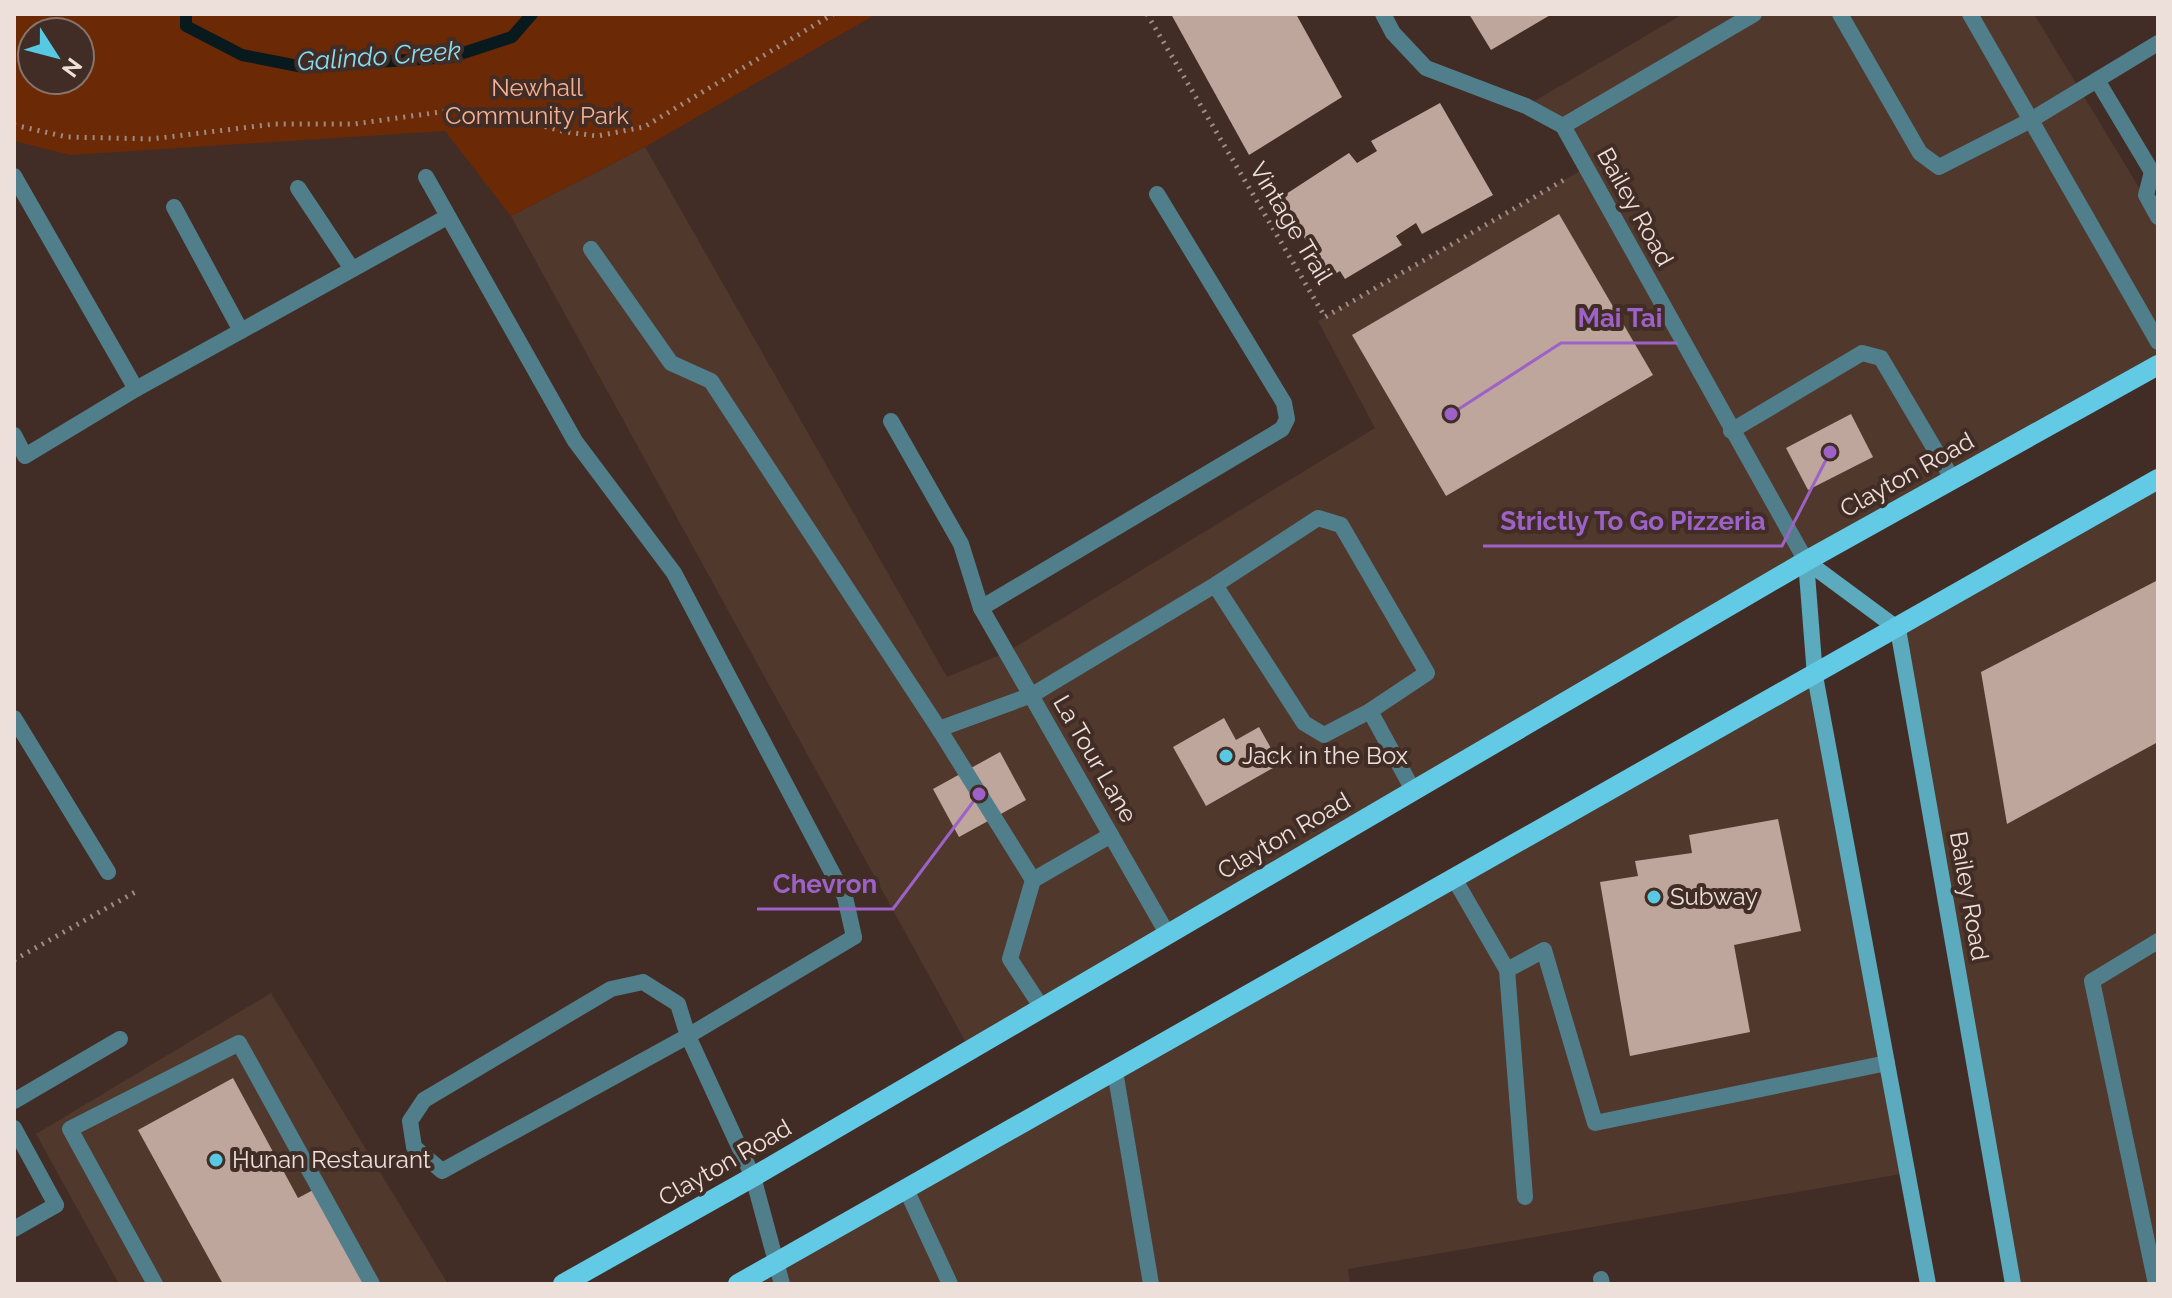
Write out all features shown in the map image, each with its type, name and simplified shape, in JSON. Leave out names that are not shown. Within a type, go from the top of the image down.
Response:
[{"type":"main road","name":"Clayton Road","points":[[563,1284],[753,1177],[1806,561],[2158,365]]},
{"type":"main road","points":[[738,1284],[2158,479]]},
{"type":"street","points":[[1383,14],[1393,33],[1426,68],[1526,106],[1563,126],[1754,14]]},
{"type":"street","points":[[1840,14],[1920,153],[1939,167],[2031,120],[2158,43]]},
{"type":"street","points":[[1970,14],[2158,342]]},
{"type":"street","points":[[2097,80],[2155,175],[2146,195],[2158,217]]},
{"type":"street","name":"Bailey Road","points":[[1563,126],[1806,561],[1898,629],[2013,1284]]},
{"type":"street","points":[[14,176],[136,389]]},
{"type":"street","points":[[426,177],[575,441],[674,573],[845,897],[854,937],[688,1036],[442,1171],[414,1147],[410,1121],[424,1100],[611,989],[643,982],[678,1004],[688,1036],[753,1177],[782,1284]]},
{"type":"street","points":[[298,188],[352,269]]},
{"type":"street","points":[[981,608],[1282,429],[1287,419],[1284,403],[1157,194]]},
{"type":"street","points":[[174,207],[241,331]]},
{"type":"street","points":[[14,435],[25,456],[136,389],[447,217]]},
{"type":"street","points":[[591,249],[671,363],[711,381],[939,729],[1033,880]]},
{"type":"street","points":[[1731,431],[1862,353],[1872,353],[1881,358],[1953,480]]},
{"type":"street","name":"La Tour Lane","points":[[891,421],[961,544],[981,608],[1168,935]]},
{"type":"street","points":[[939,729],[1032,695],[1215,585],[1318,518],[1341,525],[1427,673],[1370,711],[1324,735],[1304,723],[1215,585]]},
{"type":"street","name":"Bailey Road","points":[[1806,561],[1815,676],[1928,1284]]},
{"type":"street","points":[[1370,711],[1413,790]]},
{"type":"street","points":[[14,718],[108,872]]},
{"type":"street","points":[[1042,1008],[1010,959],[1033,880],[1111,835]]},
{"type":"street","points":[[1455,880],[1507,970],[1525,1197]]},
{"type":"street","points":[[2156,1284],[2092,981],[2158,941]]},
{"type":"street","points":[[1507,970],[1544,950],[1595,1123],[1887,1063]]},
{"type":"street","points":[[14,1101],[120,1039]]},
{"type":"street","points":[[155,1284],[70,1129],[239,1043],[372,1284]]},
{"type":"street","points":[[1115,1071],[1151,1284]]},
{"type":"street","points":[[14,1128],[56,1205],[14,1229]]},
{"type":"street","points":[[906,1189],[950,1284]]},
{"type":"path","points":[[14,125],[67,137],[151,139],[275,124],[354,124],[455,110],[496,114],[566,132],[597,136],[644,127],[833,14]]},
{"type":"path","name":"Vintage Trail","points":[[1147,14],[1325,317],[1586,167]]},
{"type":"path","points":[[14,960],[137,891]]},
{"type":"shaded area","points":[[1683,14],[2034,14],[2158,219],[2158,365],[970,1050],[511,216],[645,147],[947,677],[1007,652],[1375,428],[1318,321],[1585,168],[1563,126],[1526,106]]},
{"type":"shaded area","points":[[2158,479],[2158,1284],[2013,1284],[1898,629]]},
{"type":"shaded area","points":[[1815,676],[1907,1173],[1348,1269],[1350,1284],[738,1284]]},
{"type":"shaded area","points":[[271,993],[448,1284],[119,1284],[36,1134]]},
{"type":"green space","name":"Newhall Community Park","points":[[14,14],[876,14],[645,147],[511,216],[445,131],[70,155],[14,141]]},
{"type":"building","points":[[1171,14],[1296,14],[1342,97],[1249,155]]},
{"type":"building","points":[[1469,14],[1552,14],[1491,50]]},
{"type":"building","points":[[1440,103],[1493,195],[1422,234],[1416,223],[1396,236],[1402,245],[1345,279],[1340,271],[1329,278],[1280,198],[1349,153],[1357,163],[1377,151],[1371,141]]},
{"type":"building","points":[[1559,214],[1653,375],[1446,496],[1352,335]]},
{"type":"building","points":[[1851,414],[1873,457],[1808,490],[1786,448]]},
{"type":"building","points":[[2158,580],[2158,742],[2007,824],[1981,672]]},
{"type":"building","name":"Jack in the Box","points":[[1224,718],[1236,740],[1259,727],[1280,764],[1206,806],[1173,747]]},
{"type":"building","points":[[1000,752],[1026,800],[959,837],[933,789]]},
{"type":"building","points":[[1778,819],[1801,931],[1734,945],[1750,1032],[1630,1056],[1600,882],[1638,876],[1635,861],[1692,853],[1689,835]]},
{"type":"building","name":"Hunan Restaurant","points":[[233,1078],[298,1198],[315,1189],[367,1284],[223,1284],[138,1130]]},
{"type":"waterway","name":"Galindo Creek","points":[[186,14],[186,26],[242,55],[303,67],[451,57],[512,37],[532,14]]},
{"type":"place","name":"Mai Tai","points":[[1451,414]]},
{"type":"place","name":"Strictly To Go Pizzeria","points":[[1830,452]]},
{"type":"place","name":"Jack in the Box","points":[[1226,756]]},
{"type":"place","name":"Chevron","points":[[979,794]]},
{"type":"place","name":"Subway","points":[[1654,897]]},
{"type":"place","name":"Hunan Restaurant","points":[[216,1160]]}]
